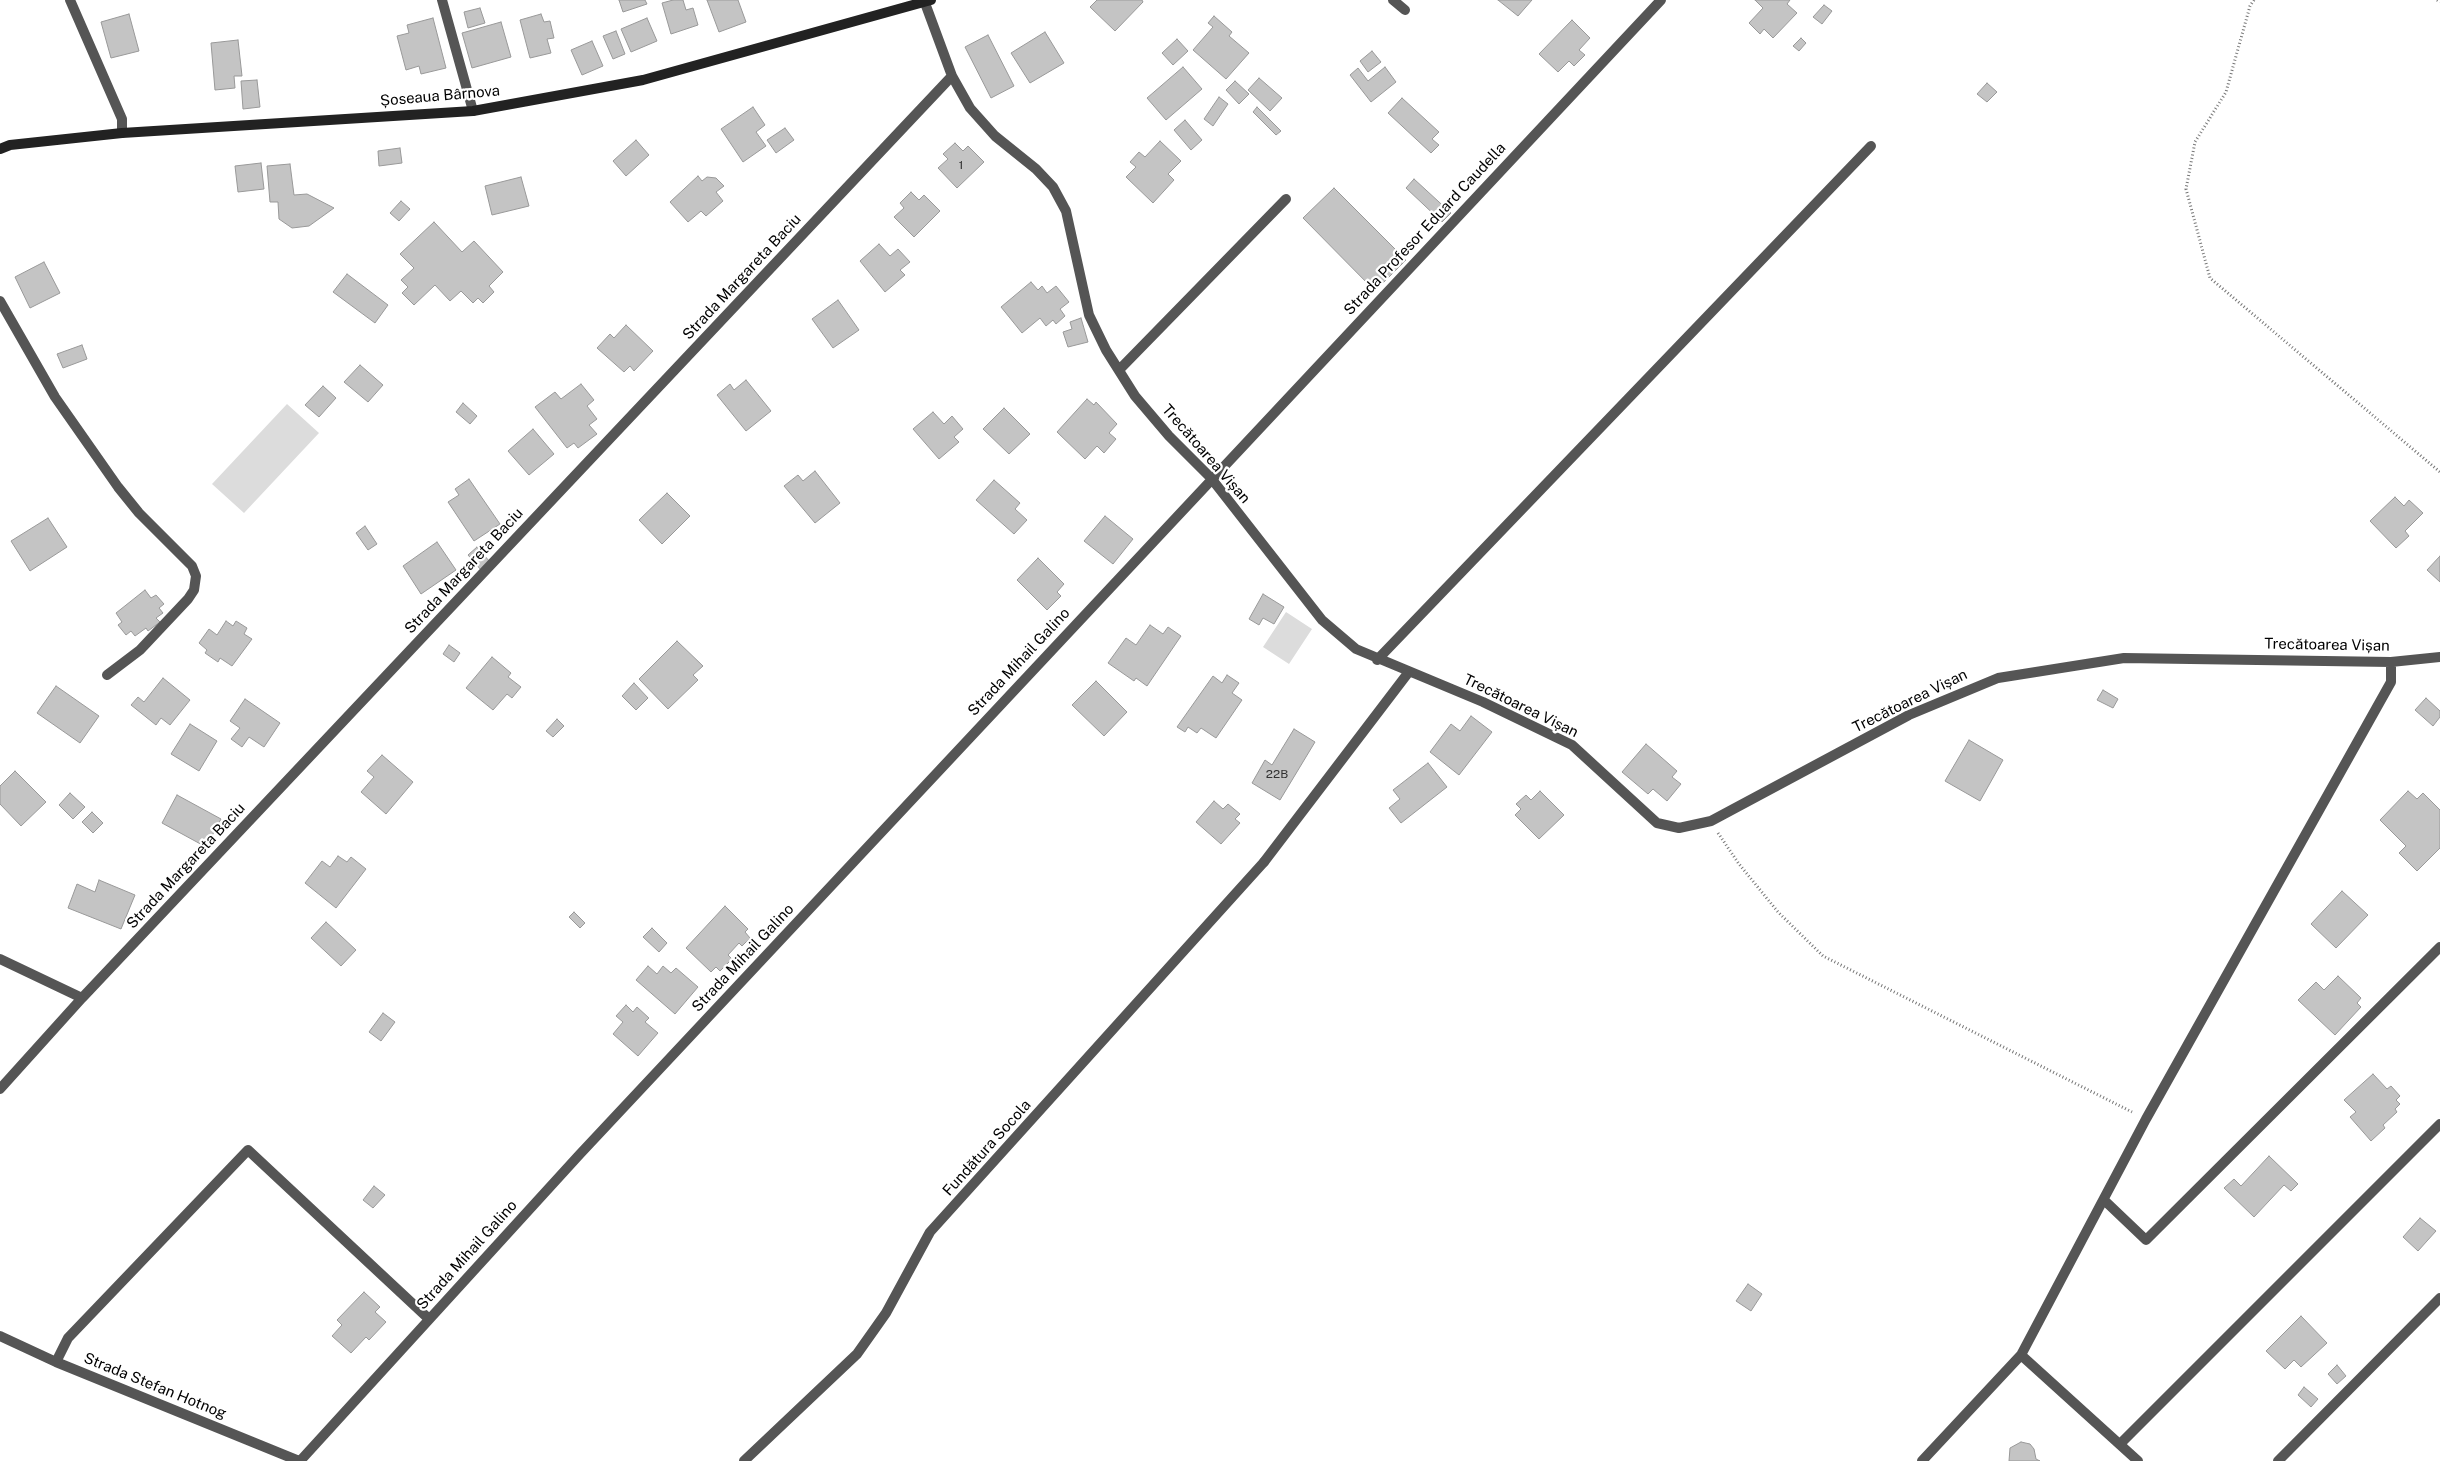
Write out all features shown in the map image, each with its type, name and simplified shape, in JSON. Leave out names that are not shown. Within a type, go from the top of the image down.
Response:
[{"type":"main road","name":"Șoseaua Bârnova","points":[[0,149],[10,145],[122,133],[473,111],[644,80],[928,1]]},
{"type":"street","points":[[70,0],[122,119],[122,133]]},
{"type":"street","points":[[442,0],[473,111]]},
{"type":"street","points":[[1393,0],[1405,10]]},
{"type":"street","name":"Strada Profesor Eduard Caudella","points":[[1211,478],[1661,0]]},
{"type":"street","name":"Trecătoarea Vișan","points":[[928,1],[952,76],[970,108],[995,136],[1054,186],[1066,211],[1089,316],[1119,370],[1136,396],[1169,436],[1211,478],[1322,620],[1356,649],[1377,660],[1483,702],[1572,745],[1657,823],[1679,828],[1711,821],[1909,715],[1998,678],[2124,658],[2391,662],[2440,656]]},
{"type":"street","name":"Strada Margareta Baciu","points":[[0,1089],[82,998],[952,76]]},
{"type":"street","points":[[1377,660],[1871,146]]},
{"type":"street","points":[[1119,370],[1286,199]]},
{"type":"street","points":[[0,302],[56,397],[118,487],[139,513],[192,566],[196,576],[194,590],[188,598],[140,650],[107,675]]},
{"type":"street","name":"Strada Mihail Galino","points":[[299,1461],[580,1154],[1211,478]]},
{"type":"street","points":[[1922,1461],[2021,1355],[2146,1119],[2391,682],[2391,662]]},
{"type":"street","name":"Fundătura Socola","points":[[744,1461],[857,1354],[886,1313],[930,1232],[1264,862],[1408,673]]},
{"type":"street","points":[[2104,1200],[2146,1240],[2440,947]]},
{"type":"street","points":[[0,959],[82,998]]},
{"type":"street","points":[[2120,1444],[2440,1124]]},
{"type":"street","points":[[56,1362],[68,1338],[248,1150],[429,1320]]},
{"type":"street","points":[[2278,1461],[2440,1298]]},
{"type":"street","name":"Strada Stefan Hotnog","points":[[0,1336],[56,1362],[299,1461]]},
{"type":"street","points":[[2021,1355],[2138,1461]]},
{"type":"path","points":[[2254,0],[2250,6],[2226,92],[2195,142],[2186,189],[2210,278],[2440,472]]},
{"type":"path","points":[[1711,821],[1739,864],[1778,912],[1823,956],[2146,1119]]},
{"type":"shaded area","points":[[287,404],[319,433],[244,513],[212,484]]},
{"type":"shaded area","points":[[1286,612],[1312,629],[1289,664],[1263,647]]},
{"type":"building","points":[[619,0],[645,0],[647,4],[623,12]]},
{"type":"building","points":[[683,0],[686,10],[693,8],[698,25],[671,34],[662,3]]},
{"type":"building","points":[[707,0],[738,0],[746,22],[719,32]]},
{"type":"building","points":[[1097,0],[1142,0],[1143,2],[1115,31],[1090,7]]},
{"type":"building","points":[[1498,0],[1532,0],[1518,16]]},
{"type":"building","points":[[1755,0],[1790,0],[1787,4],[1797,13],[1773,38],[1764,29],[1760,34],[1749,23],[1763,8]]},
{"type":"building","points":[[1824,5],[1832,11],[1822,24],[1813,17]]},
{"type":"building","points":[[480,8],[485,23],[468,28],[464,12]]},
{"type":"building","points":[[129,14],[139,51],[111,58],[101,22]]},
{"type":"building","points":[[541,14],[544,22],[550,21],[554,38],[547,39],[551,53],[530,58],[520,20]]},
{"type":"building","points":[[1214,16],[1232,32],[1229,36],[1249,53],[1226,79],[1193,50],[1213,27],[1208,23]]},
{"type":"building","points":[[433,18],[446,68],[421,74],[419,66],[406,70],[397,36],[409,33],[407,25]]},
{"type":"building","points":[[647,18],[657,41],[631,52],[621,29]]},
{"type":"building","points":[[1572,20],[1590,38],[1579,50],[1585,55],[1574,66],[1569,61],[1558,72],[1539,54]]},
{"type":"building","points":[[501,22],[511,57],[472,68],[462,33]]},
{"type":"building","points":[[616,31],[625,54],[613,59],[603,36]]},
{"type":"building","points":[[1045,32],[1064,63],[1030,83],[1011,53]]},
{"type":"building","points":[[988,35],[1014,86],[991,98],[965,47]]},
{"type":"building","points":[[1801,38],[1806,43],[1799,51],[1793,46]]},
{"type":"building","points":[[1177,39],[1188,51],[1173,65],[1162,53]]},
{"type":"building","points":[[238,40],[242,76],[234,76],[235,88],[215,90],[211,43]]},
{"type":"building","points":[[592,41],[603,66],[582,75],[571,50]]},
{"type":"building","points":[[1372,51],[1381,62],[1368,72],[1360,61]]},
{"type":"building","points":[[1183,67],[1202,89],[1166,120],[1147,98]]},
{"type":"building","points":[[1385,67],[1396,82],[1371,102],[1350,75],[1358,68],[1368,81]]},
{"type":"building","points":[[1259,78],[1282,98],[1270,111],[1248,90]]},
{"type":"building","points":[[257,80],[260,107],[243,109],[241,81]]},
{"type":"building","points":[[1235,81],[1249,94],[1239,104],[1226,90]]},
{"type":"building","points":[[1987,83],[1997,92],[1987,102],[1977,94]]},
{"type":"building","points":[[1219,97],[1228,104],[1213,126],[1204,119]]},
{"type":"building","points":[[1402,98],[1439,132],[1432,139],[1439,145],[1431,153],[1388,113]]},
{"type":"building","points":[[753,107],[765,125],[756,132],[766,146],[743,162],[721,129]]},
{"type":"building","points":[[1257,107],[1281,131],[1276,135],[1253,112]]},
{"type":"building","points":[[1185,120],[1202,140],[1191,150],[1174,130]]},
{"type":"building","points":[[785,128],[794,140],[776,153],[767,140]]},
{"type":"building","points":[[636,140],[649,155],[626,176],[613,161]]},
{"type":"building","points":[[1160,141],[1181,161],[1168,174],[1174,180],[1153,203],[1126,177],[1136,167],[1130,162],[1139,152],[1145,157]]},
{"type":"building","points":[[955,143],[963,151],[968,146],[984,162],[957,188],[938,168],[948,159],[943,154]]},
{"type":"building","points":[[400,148],[402,163],[379,166],[378,151]]},
{"type":"building","points":[[261,163],[264,189],[238,192],[235,166]]},
{"type":"building","points":[[290,164],[294,195],[307,194],[334,208],[309,226],[292,228],[279,219],[278,202],[270,202],[267,166]]},
{"type":"building","points":[[698,176],[702,181],[707,177],[716,178],[724,186],[716,192],[723,201],[706,216],[701,211],[688,222],[670,202]]},
{"type":"building","points":[[521,177],[529,206],[492,215],[485,186]]},
{"type":"building","points":[[1414,179],[1451,213],[1442,222],[1406,188]]},
{"type":"building","points":[[1334,188],[1406,260],[1375,291],[1303,218]]},
{"type":"building","points":[[911,192],[919,200],[924,195],[940,211],[914,237],[894,217],[904,208],[900,203]]},
{"type":"building","points":[[401,201],[410,209],[399,221],[390,213]]},
{"type":"building","points":[[434,222],[462,252],[474,241],[503,272],[489,286],[494,292],[483,303],[478,298],[473,303],[461,291],[450,301],[435,285],[414,305],[402,293],[408,287],[401,280],[414,268],[400,254]]},
{"type":"building","points":[[879,244],[890,256],[898,249],[910,262],[900,270],[905,275],[885,292],[860,261]]},
{"type":"building","points":[[44,262],[60,293],[30,308],[15,277]]},
{"type":"building","points":[[347,274],[388,305],[375,323],[333,292]]},
{"type":"building","points":[[1031,282],[1038,290],[1042,286],[1047,293],[1056,286],[1069,302],[1060,309],[1065,316],[1056,324],[1053,320],[1046,326],[1040,318],[1022,333],[1001,307]]},
{"type":"building","points":[[838,300],[859,330],[833,348],[812,319]]},
{"type":"building","points":[[1081,318],[1088,342],[1068,347],[1063,332],[1072,329],[1070,322]]},
{"type":"building","points":[[626,325],[653,351],[634,371],[630,366],[624,372],[597,348],[610,334],[614,338]]},
{"type":"building","points":[[82,345],[87,359],[63,368],[57,354]]},
{"type":"building","points":[[360,365],[383,385],[368,402],[344,382]]},
{"type":"building","points":[[746,380],[771,411],[746,431],[717,395],[730,384],[734,390]]},
{"type":"building","points":[[581,384],[594,400],[587,406],[597,419],[589,425],[597,434],[578,448],[574,443],[567,448],[535,407],[555,392],[561,399]]},
{"type":"building","points":[[323,386],[336,398],[319,417],[305,405]]},
{"type":"building","points":[[1087,399],[1094,405],[1096,402],[1117,424],[1109,433],[1116,439],[1104,453],[1097,446],[1085,459],[1057,432]]},
{"type":"building","points":[[463,403],[477,416],[470,424],[456,412]]},
{"type":"building","points":[[1004,408],[1030,434],[1009,454],[983,429]]},
{"type":"building","points":[[933,412],[944,424],[952,416],[963,429],[954,437],[959,442],[939,459],[913,429]]},
{"type":"building","points":[[533,429],[554,454],[529,475],[508,451]]},
{"type":"building","points":[[815,471],[840,503],[815,523],[784,486],[798,475],[803,481]]},
{"type":"building","points":[[469,479],[500,524],[474,541],[448,502],[459,495],[455,489]]},
{"type":"building","points":[[994,480],[1020,503],[1015,509],[1027,520],[1014,534],[976,500]]},
{"type":"building","points":[[667,493],[690,516],[662,544],[639,520]]},
{"type":"building","points":[[2395,497],[2404,506],[2409,500],[2423,513],[2405,531],[2409,536],[2396,548],[2370,521]]},
{"type":"building","points":[[1105,516],[1133,539],[1113,564],[1084,541]]},
{"type":"building","points":[[48,518],[67,547],[30,571],[11,541]]},
{"type":"building","points":[[365,526],[377,544],[368,550],[356,533]]},
{"type":"building","points":[[437,542],[456,570],[421,594],[403,566]]},
{"type":"building","points":[[477,547],[490,562],[481,570],[468,555]]},
{"type":"building","points":[[2440,556],[2440,582],[2427,570]]},
{"type":"building","points":[[1038,558],[1064,584],[1057,592],[1061,596],[1047,610],[1017,580]]},
{"type":"building","points":[[145,590],[151,598],[156,595],[164,604],[159,608],[163,613],[156,618],[160,622],[148,631],[146,628],[135,636],[131,631],[126,635],[118,625],[122,622],[116,613]]},
{"type":"building","points":[[1263,594],[1284,607],[1274,624],[1263,618],[1259,625],[1249,619]]},
{"type":"building","points":[[226,621],[233,626],[236,621],[247,628],[244,634],[252,639],[232,666],[220,658],[218,662],[205,653],[207,650],[199,643],[209,629],[217,635]]},
{"type":"building","points":[[1150,625],[1163,634],[1168,627],[1181,636],[1147,686],[1136,678],[1134,681],[1108,663],[1126,638],[1136,645]]},
{"type":"building","points":[[677,641],[703,666],[693,675],[698,680],[668,709],[639,679]]},
{"type":"building","points":[[449,645],[460,653],[454,662],[443,654]]},
{"type":"building","points":[[492,657],[511,673],[508,677],[521,687],[512,698],[507,694],[493,710],[466,688]]},
{"type":"building","points":[[1227,675],[1239,683],[1232,693],[1242,700],[1216,738],[1201,728],[1197,733],[1188,727],[1185,732],[1177,727],[1213,676],[1222,683]]},
{"type":"building","points":[[163,678],[190,700],[170,725],[161,718],[156,725],[131,705],[138,697],[144,702]]},
{"type":"building","points":[[1096,681],[1127,712],[1104,736],[1072,705]]},
{"type":"building","points":[[634,683],[648,698],[636,710],[622,696]]},
{"type":"building","points":[[56,686],[99,716],[80,743],[37,713]]},
{"type":"building","points":[[2103,690],[2118,699],[2113,708],[2097,700]]},
{"type":"building","points":[[2426,698],[2440,711],[2440,717],[2433,726],[2415,710]]},
{"type":"building","points":[[245,699],[280,723],[264,747],[249,737],[242,747],[231,739],[240,728],[230,721]]},
{"type":"building","points":[[1471,716],[1492,732],[1459,775],[1430,752],[1451,724],[1460,731]]},
{"type":"building","points":[[557,719],[564,726],[553,737],[546,731]]},
{"type":"building","points":[[190,724],[217,741],[199,771],[171,754]]},
{"type":"building","points":[[1294,729],[1315,742],[1280,800],[1252,783],[1265,760],[1272,765]]},
{"type":"building","points":[[1969,740],[2003,760],[1980,801],[1945,781]]},
{"type":"building","points":[[1646,744],[1677,771],[1672,777],[1681,784],[1667,801],[1653,789],[1648,794],[1622,772]]},
{"type":"building","points":[[382,755],[413,782],[386,814],[361,792],[374,777],[367,771]]},
{"type":"building","points":[[1428,763],[1447,787],[1401,823],[1389,808],[1400,799],[1393,790]]},
{"type":"building","points":[[15,771],[46,802],[21,826],[0,804],[0,786]]},
{"type":"building","points":[[1540,791],[1564,815],[1539,839],[1515,815],[1521,809],[1516,804],[1526,795],[1531,800]]},
{"type":"building","points":[[2408,791],[2417,799],[2423,793],[2440,810],[2440,848],[2417,871],[2399,853],[2406,846],[2380,820]]},
{"type":"building","points":[[70,793],[85,807],[73,819],[59,805]]},
{"type":"building","points":[[177,795],[221,819],[206,847],[162,823]]},
{"type":"building","points":[[1214,801],[1223,809],[1228,804],[1240,814],[1235,819],[1240,823],[1221,844],[1196,822]]},
{"type":"building","points":[[92,812],[103,823],[93,833],[82,822]]},
{"type":"building","points":[[338,856],[347,862],[351,857],[366,869],[336,908],[305,883],[322,861],[330,867]]},
{"type":"building","points":[[99,880],[135,895],[121,929],[68,908],[77,884],[95,892]]},
{"type":"building","points":[[2342,891],[2368,915],[2336,948],[2311,924]]},
{"type":"building","points":[[725,906],[748,929],[745,932],[750,938],[742,946],[739,943],[728,955],[732,959],[720,971],[716,967],[711,972],[686,948]]},
{"type":"building","points":[[574,912],[585,923],[580,928],[569,917]]},
{"type":"building","points":[[326,922],[356,950],[341,966],[311,938]]},
{"type":"building","points":[[652,928],[667,943],[659,952],[643,937]]},
{"type":"building","points":[[648,966],[657,974],[663,966],[671,973],[676,968],[698,987],[675,1014],[636,980]]},
{"type":"building","points":[[2338,976],[2361,998],[2357,1003],[2361,1007],[2335,1035],[2298,1000],[2316,982],[2324,990]]},
{"type":"building","points":[[626,1005],[633,1012],[637,1007],[649,1018],[645,1022],[658,1033],[638,1056],[613,1034],[623,1022],[616,1016]]},
{"type":"building","points":[[383,1013],[395,1022],[381,1041],[369,1032]]},
{"type":"building","points":[[2373,1074],[2387,1089],[2391,1086],[2400,1096],[2396,1100],[2400,1104],[2395,1109],[2397,1112],[2383,1125],[2385,1128],[2371,1141],[2350,1117],[2356,1112],[2344,1100]]},
{"type":"building","points":[[2269,1156],[2298,1184],[2291,1191],[2284,1185],[2254,1217],[2224,1188],[2234,1179],[2241,1186]]},
{"type":"building","points":[[374,1186],[385,1195],[373,1208],[363,1200]]},
{"type":"building","points":[[2420,1218],[2436,1231],[2418,1251],[2403,1237]]},
{"type":"building","points":[[1748,1284],[1762,1294],[1751,1311],[1736,1301]]},
{"type":"building","points":[[364,1292],[380,1307],[375,1312],[386,1322],[369,1340],[366,1337],[351,1353],[332,1336],[342,1325],[337,1320]]},
{"type":"building","points":[[2301,1316],[2327,1343],[2301,1367],[2294,1360],[2285,1369],[2266,1351]]},
{"type":"building","points":[[2337,1365],[2346,1376],[2337,1384],[2328,1374]]},
{"type":"building","points":[[2304,1387],[2318,1399],[2311,1407],[2298,1395]]},
{"type":"building","points":[[2021,1442],[2030,1444],[2034,1449],[2036,1459],[2040,1461],[2009,1461],[2010,1448]]}]
